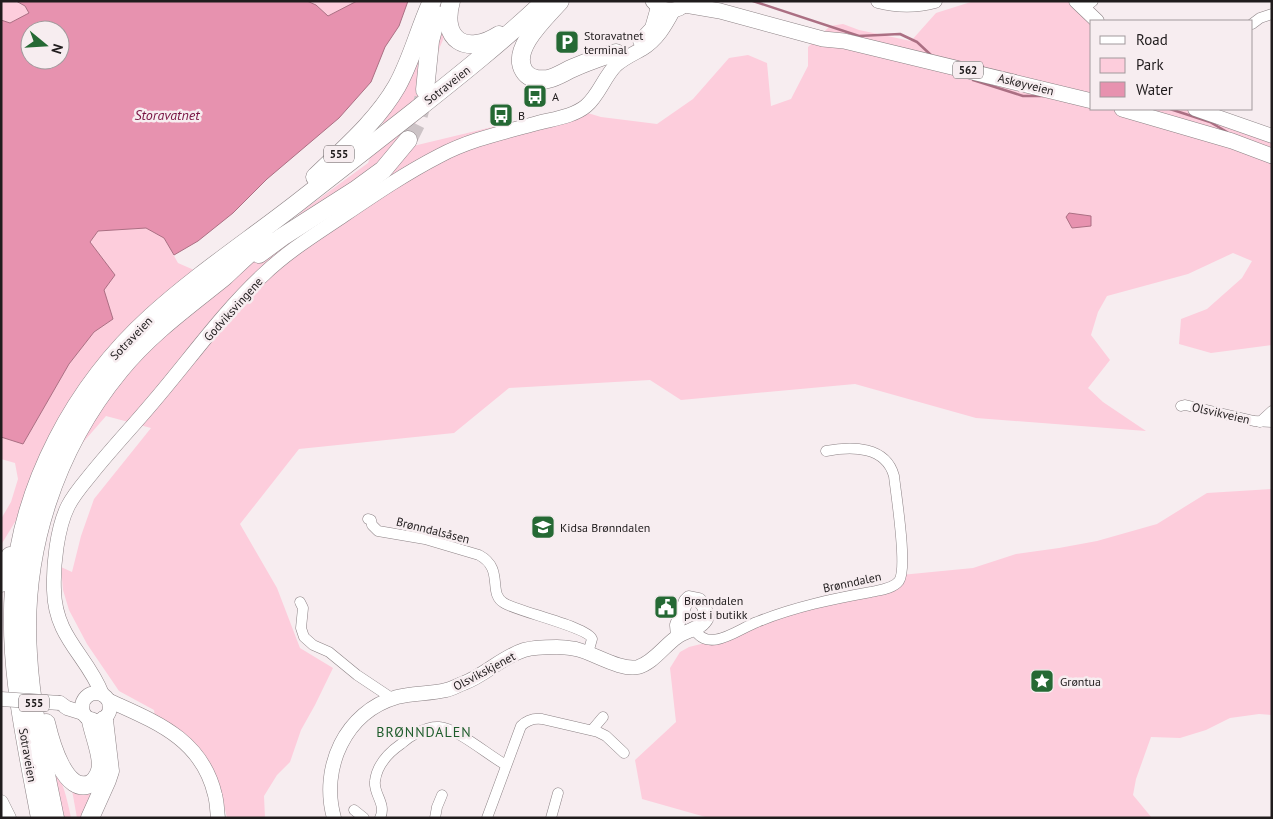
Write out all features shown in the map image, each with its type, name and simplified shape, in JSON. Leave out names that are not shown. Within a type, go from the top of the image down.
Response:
[{"type":"highway","name":"555","points":[[256,233],[262,223],[295,196],[323,169],[361,131],[388,100],[406,66],[432,1]]},
{"type":"highway","points":[[425,90],[434,23],[444,1]]},
{"type":"highway","name":"555","points":[[451,1],[448,24],[452,32],[458,40],[477,46],[504,33],[553,1]]},
{"type":"highway","name":"555","points":[[545,1],[535,13],[520,56],[523,70],[527,75],[535,79],[550,78],[598,58],[616,53]]},
{"type":"highway","name":"555","points":[[535,13],[560,1]]},
{"type":"highway","name":"Sotraveien","points":[[39,813],[16,685],[12,631],[14,589],[18,556],[37,486],[57,439],[77,404],[102,368],[118,350],[174,297],[256,233],[454,91],[535,13]]},
{"type":"highway","name":"555","points":[[225,276],[282,236],[357,190],[383,170],[408,140]]},
{"type":"highway","name":"Sotraveien","points":[[54,818],[30,681],[27,629],[29,586],[35,546],[53,485],[70,446],[86,417],[120,369],[137,351],[361,159]]},
{"type":"highway","name":"555","points":[[1,582],[26,502],[37,486]]},
{"type":"highway","name":"555","points":[[29,586],[33,598],[32,626],[37,684],[48,731],[68,779],[78,785],[89,784],[97,778],[100,770],[97,707]]},
{"type":"highway","name":"555","points":[[1,653],[14,700],[32,802],[39,813]]},
{"type":"highway","points":[[90,818],[110,770],[97,707]]},
{"type":"main road","name":"Askøyveien","points":[[725,1],[736,7],[825,33],[844,41]]},
{"type":"main road","points":[[878,1],[919,5],[935,1]]},
{"type":"main road","points":[[1083,3],[1096,20]]},
{"type":"main road","points":[[591,107],[593,89],[602,66],[616,53],[640,41],[648,34],[652,28],[656,4]]},
{"type":"main road","name":"562","points":[[656,4],[665,10],[682,6]]},
{"type":"main road","name":"Askøyveien","points":[[682,6],[720,11],[823,39],[844,41],[1090,101]]},
{"type":"main road","name":"Godviksvingene","points":[[97,707],[93,676],[81,660],[61,625],[56,609],[54,592],[58,542],[63,520],[69,505],[100,463],[156,399],[235,303],[293,249],[363,202],[432,160],[461,145],[571,114],[586,106],[591,107],[609,74],[617,64],[653,41],[682,6]]},
{"type":"main road","points":[[1125,110],[1232,141],[1272,156]]},
{"type":"main road","points":[[1197,110],[1272,136]]},
{"type":"main road","points":[[678,636],[677,625],[683,607],[689,598],[699,600],[704,606],[707,617],[703,624],[694,629]]},
{"type":"main road","name":"Olsvikskjenet","points":[[334,818],[331,808],[329,779],[335,755],[358,719],[377,706],[393,699],[446,690],[468,682],[505,659],[530,649],[559,647],[576,649],[615,664],[634,668],[648,662],[678,636],[694,629]]},
{"type":"main road","points":[[1,699],[60,703],[67,708],[97,707],[135,713],[169,729],[192,749],[209,778],[215,794],[218,818]]},
{"type":"main road","points":[[1,802],[9,818]]},
{"type":"street","points":[[1253,23],[1260,18],[1272,14]]},
{"type":"street","name":"Olsvikveien","points":[[1181,406],[1185,405],[1260,422],[1272,422]]},
{"type":"street","name":"Olsvikveien","points":[[1260,422],[1272,411]]},
{"type":"street","name":"Brønndalen","points":[[694,629],[703,639],[717,640],[778,614],[829,600],[887,588],[898,583],[903,561],[892,467],[874,453],[860,448],[826,450]]},
{"type":"street","name":"Brønndalsåsen","points":[[368,519],[371,520],[372,525],[378,531],[437,542],[486,559],[494,571],[496,593],[503,602],[522,611],[590,634],[592,639],[588,653]]},
{"type":"street","points":[[300,602],[304,637],[313,645],[329,652],[357,675],[393,699]]},
{"type":"street","points":[[592,730],[604,718]]},
{"type":"street","points":[[487,818],[521,726],[528,720],[542,719],[592,730],[606,736],[624,753]]},
{"type":"street","points":[[380,818],[382,806],[374,782],[382,762],[394,749],[408,738],[420,732],[437,727],[443,728],[456,733],[506,765]]},
{"type":"street","points":[[551,818],[558,793]]},
{"type":"street","points":[[435,818],[442,795]]},
{"type":"street","points":[[354,810],[364,818]]},
{"type":"green space","points":[[1,1],[17,2],[30,13],[10,23],[1,20]]},
{"type":"green space","points":[[307,1],[357,1],[328,16],[316,5]]},
{"type":"green space","points":[[429,1],[459,1],[428,76],[409,147],[571,108],[601,117],[657,124],[693,99],[729,58],[748,55],[767,63],[771,106],[791,99],[808,66],[808,47],[830,26],[843,24],[859,30],[911,41],[936,13],[974,1],[1074,1],[1091,20],[1090,110],[1197,110],[1272,129],[1272,345],[1211,353],[1179,344],[1181,319],[1207,309],[1242,278],[1252,261],[1233,253],[1188,274],[1107,296],[1098,312],[1091,335],[1110,360],[1088,388],[1103,402],[1146,431],[976,418],[855,384],[681,400],[650,380],[509,388],[454,433],[299,449],[240,524],[277,588],[300,648],[333,668],[301,730],[290,762],[277,775],[264,796],[265,818],[227,818],[220,788],[155,717],[154,710],[119,691],[87,644],[69,610],[63,590],[61,567],[72,572],[81,536],[94,499],[151,428],[106,416],[18,517],[1,545],[1,519],[11,502],[18,479],[15,463],[1,459],[1,437],[23,444],[69,364],[94,332],[113,319],[103,290],[115,275],[90,242],[98,231],[146,228],[164,238],[178,263],[194,270],[265,233],[285,227],[305,209],[368,163]]},
{"type":"green space","points":[[1272,489],[1272,715],[1259,714],[1230,718],[1206,730],[1180,738],[1151,737],[1136,779],[1133,795],[1152,818],[709,818],[642,799],[635,760],[676,722],[670,668],[680,652],[689,647],[717,640],[751,624],[887,588],[901,575],[973,568],[1016,554],[1097,541],[1157,524],[1207,493]]},
{"type":"green space","points":[[48,755],[62,785],[71,818],[60,818]]},
{"type":"green space","points":[[104,780],[86,818],[77,818],[72,790]]},
{"type":"water","name":"Storavatnet","points":[[16,1],[307,1],[316,5],[328,16],[357,1],[408,1],[399,26],[385,47],[371,82],[339,118],[267,179],[233,213],[198,241],[174,255],[164,238],[146,228],[98,231],[90,242],[115,275],[104,290],[113,319],[94,332],[69,364],[23,444],[1,437],[1,20],[10,23],[29,13],[25,6]]},
{"type":"water","points":[[1069,213],[1091,216],[1091,226],[1072,228],[1066,217]]},
{"type":"waterway","points":[[753,1],[859,36],[900,34],[917,42],[931,55]]},
{"type":"waterway","points":[[973,80],[1023,96],[1043,96]]},
{"type":"waterway","points":[[1173,110],[1210,122],[1227,132]]},
{"type":"tunnel","points":[[408,140],[417,122],[424,96]]},
{"type":"place","name":"Storavatnet terminal","points":[[567,42]]},
{"type":"place","name":"A","points":[[535,96]]},
{"type":"place","name":"B","points":[[501,115]]},
{"type":"place","name":"Kidsa Brønndalen","points":[[543,527]]},
{"type":"place","name":"Brønndalen post i butikk","points":[[666,607]]},
{"type":"place","name":"Grøntua","points":[[1042,681]]},
{"type":"district","name":"BRØNNDALEN","points":[[424,732]]}]
